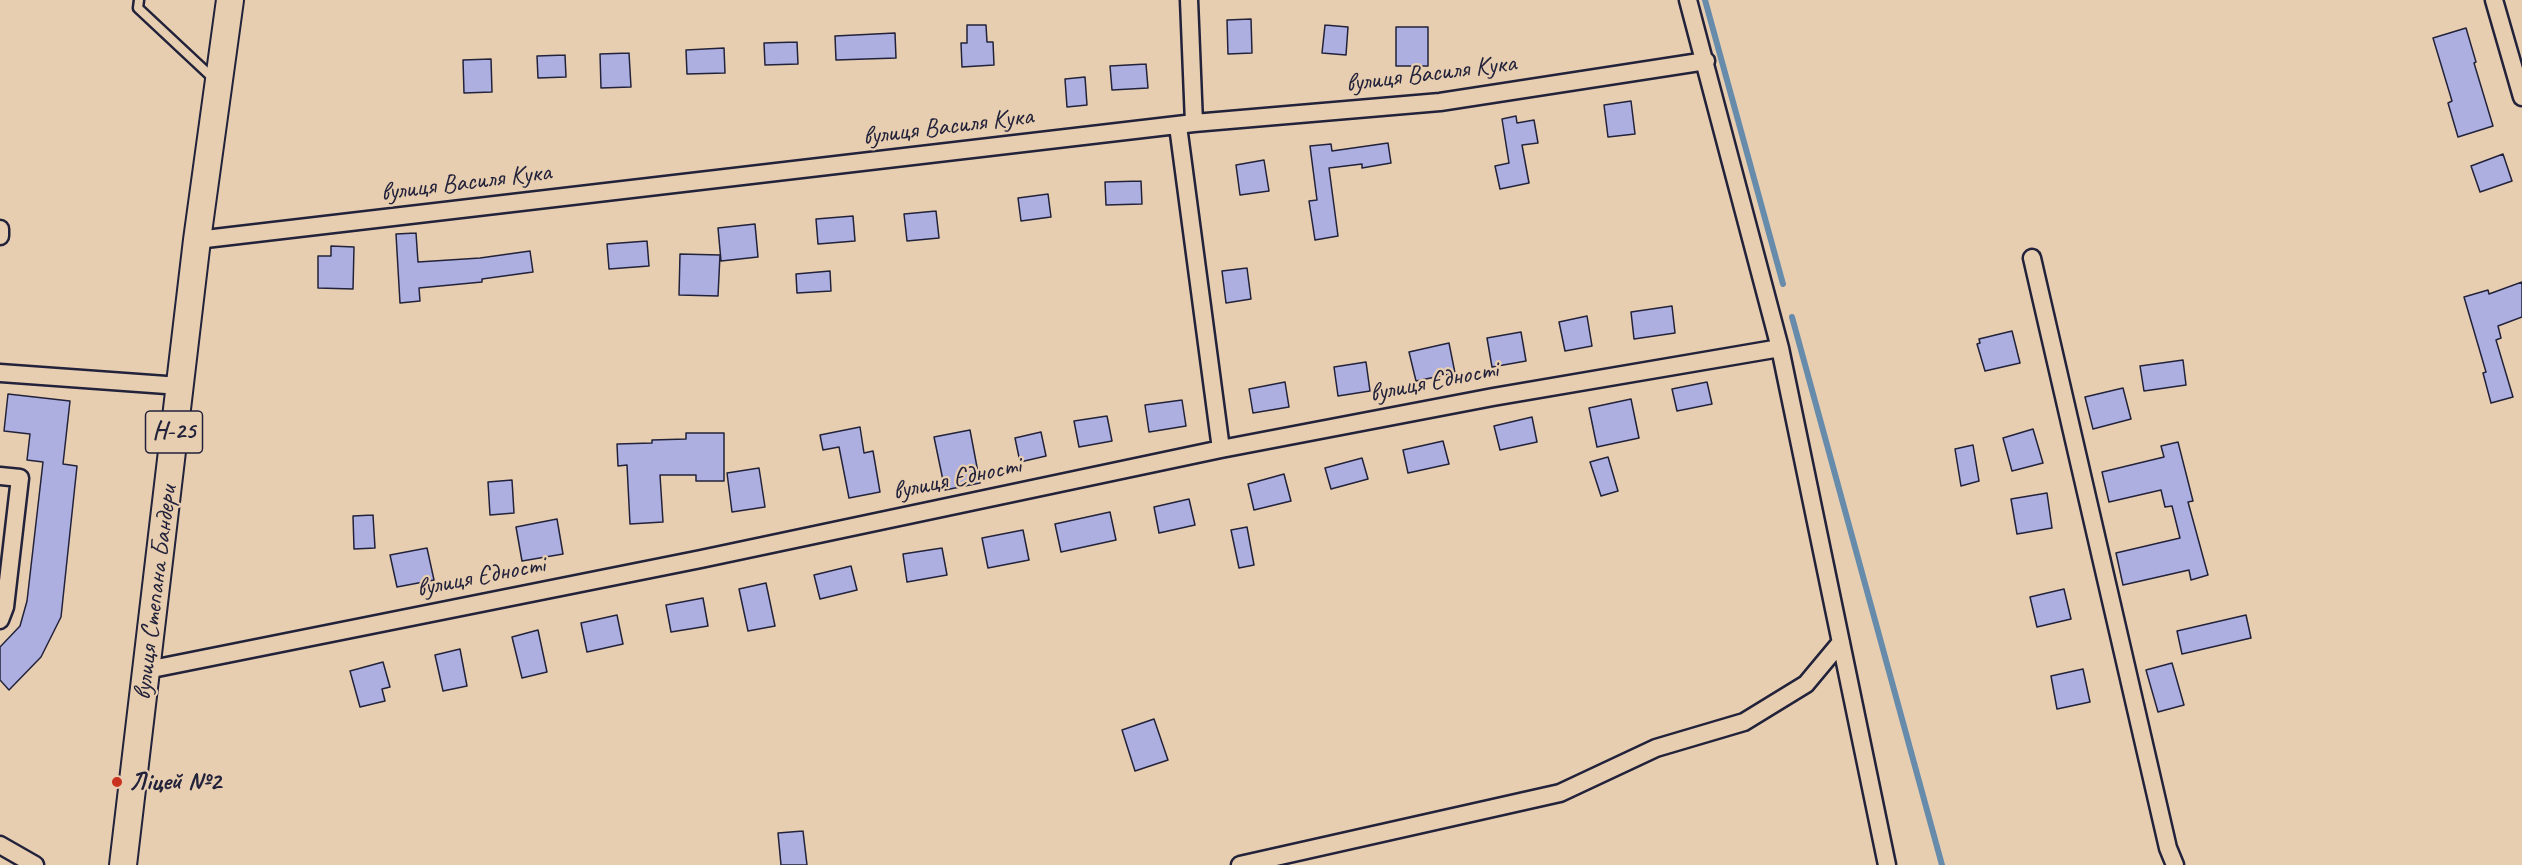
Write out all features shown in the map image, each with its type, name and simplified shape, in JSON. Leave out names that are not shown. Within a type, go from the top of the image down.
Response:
[{"type":"main road","name":"вулиця Степана Бандери","points":[[123,865],[197,240],[230,0]]},
{"type":"street","points":[[1189,0],[1186,124],[1221,448]]},
{"type":"street","points":[[1688,0],[1706,61],[1780,348],[1887,865]]},
{"type":"street","points":[[2494,0],[2522,97]]},
{"type":"street","name":"вулиця Василя Кука","points":[[197,240],[1186,124],[1440,102],[1706,61]]},
{"type":"street","points":[[0,229],[0,236]]},
{"type":"street","points":[[2032,258],[2169,857],[2175,865]]},
{"type":"street","name":"вулиця Єдності","points":[[147,670],[689,562],[1221,448],[1493,396],[1780,348]]},
{"type":"street","points":[[0,373],[180,386]]},
{"type":"street","points":[[0,476],[20,478],[5,607],[0,620]]},
{"type":"street","points":[[1240,865],[1560,794],[1656,748],[1744,722],[1806,684],[1840,642]]},
{"type":"street","points":[[0,845],[34,865]]},
{"type":"lane","points":[[139,0],[138,8],[218,84]]},
{"type":"building","points":[[1251,19],[1252,53],[1228,54],[1227,20]]},
{"type":"building","points":[[967,25],[986,25],[987,42],[993,42],[994,65],[962,67],[961,43],[967,43]]},
{"type":"building","points":[[1325,25],[1348,27],[1346,55],[1322,53]]},
{"type":"building","points":[[1396,27],[1428,27],[1428,66],[1396,66]]},
{"type":"building","points":[[2466,28],[2493,126],[2458,137],[2448,103],[2452,101],[2433,38]]},
{"type":"building","points":[[895,33],[896,58],[836,60],[835,36]]},
{"type":"building","points":[[797,42],[798,64],[765,65],[764,43]]},
{"type":"building","points":[[724,48],[725,73],[687,74],[686,50]]},
{"type":"building","points":[[629,53],[631,87],[601,88],[600,54]]},
{"type":"building","points":[[565,55],[566,77],[538,78],[537,56]]},
{"type":"building","points":[[491,59],[492,92],[464,93],[463,60]]},
{"type":"building","points":[[1146,64],[1148,88],[1112,90],[1110,66]]},
{"type":"building","points":[[1085,77],[1087,105],[1067,107],[1065,79]]},
{"type":"building","points":[[1631,101],[1635,134],[1608,137],[1604,105]]},
{"type":"building","points":[[1516,116],[1517,123],[1534,120],[1538,143],[1522,145],[1529,183],[1500,189],[1495,166],[1509,163],[1502,119]]},
{"type":"building","points":[[1388,143],[1391,163],[1362,168],[1362,164],[1329,168],[1338,236],[1315,240],[1309,201],[1317,200],[1310,146],[1331,144],[1332,151]]},
{"type":"building","points":[[2503,154],[2512,181],[2480,192],[2471,166]]},
{"type":"building","points":[[1264,160],[1269,191],[1240,195],[1236,165]]},
{"type":"building","points":[[1141,181],[1142,204],[1106,205],[1105,182]]},
{"type":"building","points":[[1048,194],[1051,217],[1021,221],[1018,198]]},
{"type":"building","points":[[936,211],[939,238],[907,241],[904,214]]},
{"type":"building","points":[[853,216],[855,241],[818,244],[816,219]]},
{"type":"building","points":[[755,224],[758,257],[721,261],[718,228]]},
{"type":"building","points":[[416,233],[418,262],[480,258],[530,251],[533,272],[482,279],[482,282],[419,288],[420,301],[400,303],[396,234]]},
{"type":"building","points":[[647,241],[649,266],[609,269],[607,244]]},
{"type":"building","points":[[331,246],[354,247],[353,289],[318,288],[318,256],[331,256]]},
{"type":"building","points":[[680,254],[720,255],[718,296],[679,295]]},
{"type":"building","points":[[1247,268],[1251,299],[1226,303],[1222,271]]},
{"type":"building","points":[[830,271],[831,291],[797,293],[796,274]]},
{"type":"building","points":[[2522,282],[2522,317],[2498,326],[2501,338],[2496,340],[2513,397],[2491,403],[2483,373],[2486,372],[2464,297],[2488,290],[2489,294]]},
{"type":"building","points":[[1672,306],[1675,333],[1634,339],[1631,312]]},
{"type":"building","points":[[1587,316],[1592,346],[1565,351],[1559,322]]},
{"type":"building","points":[[2012,331],[2020,363],[1985,371],[1977,344],[1980,343],[1979,339]]},
{"type":"building","points":[[1521,332],[1526,361],[1492,367],[1487,338]]},
{"type":"building","points":[[1449,343],[1455,373],[1416,381],[1409,352]]},
{"type":"building","points":[[2183,360],[2186,385],[2144,391],[2140,366]]},
{"type":"building","points":[[1366,362],[1370,391],[1338,396],[1334,367]]},
{"type":"building","points":[[1285,382],[1289,407],[1253,413],[1249,389]]},
{"type":"building","points":[[1707,382],[1712,404],[1677,411],[1672,389]]},
{"type":"building","points":[[2123,388],[2131,419],[2093,429],[2085,397]]},
{"type":"building","points":[[8,394],[70,401],[63,464],[77,466],[61,617],[41,657],[9,690],[0,680],[0,647],[20,626],[27,601],[43,462],[27,460],[30,434],[4,431]]},
{"type":"building","points":[[1631,399],[1639,438],[1597,447],[1589,408]]},
{"type":"building","points":[[1182,400],[1186,426],[1149,432],[1145,405]]},
{"type":"building","points":[[1107,416],[1112,441],[1079,447],[1074,421]]},
{"type":"building","points":[[1532,417],[1537,442],[1500,450],[1494,426]]},
{"type":"building","points":[[860,427],[864,453],[873,451],[880,492],[849,498],[839,447],[823,450],[820,435]]},
{"type":"building","points":[[2033,429],[2043,463],[2012,471],[2003,438]]},
{"type":"building","points":[[970,430],[980,483],[945,490],[934,437]]},
{"type":"building","points":[[1041,432],[1046,456],[1020,462],[1015,438]]},
{"type":"building","points":[[686,433],[724,433],[724,481],[696,481],[696,475],[660,475],[663,522],[630,524],[627,465],[618,466],[617,444],[686,439]]},
{"type":"building","points":[[1443,441],[1449,464],[1408,473],[1403,450]]},
{"type":"building","points":[[2178,442],[2193,501],[2188,502],[2208,575],[2191,580],[2189,570],[2123,585],[2116,553],[2180,538],[2172,506],[2165,507],[2161,490],[2109,502],[2102,472],[2164,457],[2161,446]]},
{"type":"building","points":[[1973,445],[1979,481],[1961,486],[1955,449]]},
{"type":"building","points":[[1608,457],[1618,491],[1601,496],[1590,462]]},
{"type":"building","points":[[1362,458],[1368,479],[1331,489],[1325,468]]},
{"type":"building","points":[[759,468],[765,507],[732,512],[727,473]]},
{"type":"building","points":[[1284,474],[1291,501],[1254,510],[1248,484]]},
{"type":"building","points":[[512,480],[514,513],[490,515],[488,482]]},
{"type":"building","points":[[2047,493],[2052,528],[2017,534],[2011,499]]},
{"type":"building","points":[[1189,499],[1195,525],[1159,533],[1154,507]]},
{"type":"building","points":[[1110,512],[1116,540],[1061,552],[1055,524]]},
{"type":"building","points":[[373,515],[375,548],[354,549],[353,516]]},
{"type":"building","points":[[557,519],[563,554],[522,561],[516,527]]},
{"type":"building","points":[[1247,527],[1254,565],[1239,568],[1231,530]]},
{"type":"building","points":[[1023,530],[1029,560],[988,568],[982,538]]},
{"type":"building","points":[[427,548],[434,580],[397,587],[390,555]]},
{"type":"building","points":[[942,548],[947,575],[907,582],[903,554]]},
{"type":"building","points":[[851,566],[857,590],[820,599],[814,575]]},
{"type":"building","points":[[766,583],[775,626],[748,631],[739,589]]},
{"type":"building","points":[[2064,589],[2071,619],[2037,627],[2030,597]]},
{"type":"building","points":[[703,598],[708,626],[671,632],[666,605]]},
{"type":"building","points":[[617,615],[623,644],[587,652],[581,623]]},
{"type":"building","points":[[2246,615],[2251,638],[2182,654],[2177,631]]},
{"type":"building","points":[[538,630],[547,672],[522,678],[512,637]]},
{"type":"building","points":[[460,649],[467,686],[443,691],[435,655]]},
{"type":"building","points":[[383,662],[390,687],[382,689],[385,701],[360,707],[350,671]]},
{"type":"building","points":[[2172,663],[2184,705],[2158,712],[2146,670]]},
{"type":"building","points":[[2083,669],[2090,702],[2057,709],[2051,676]]},
{"type":"building","points":[[1154,719],[1168,760],[1135,771],[1122,730]]},
{"type":"building","points":[[803,831],[807,865],[781,865],[778,833]]},
{"type":"waterway","points":[[1705,0],[1783,284]]},
{"type":"waterway","points":[[1792,317],[1942,865]]},
{"type":"place","name":"Ліцей №2","points":[[117,782]]}]
